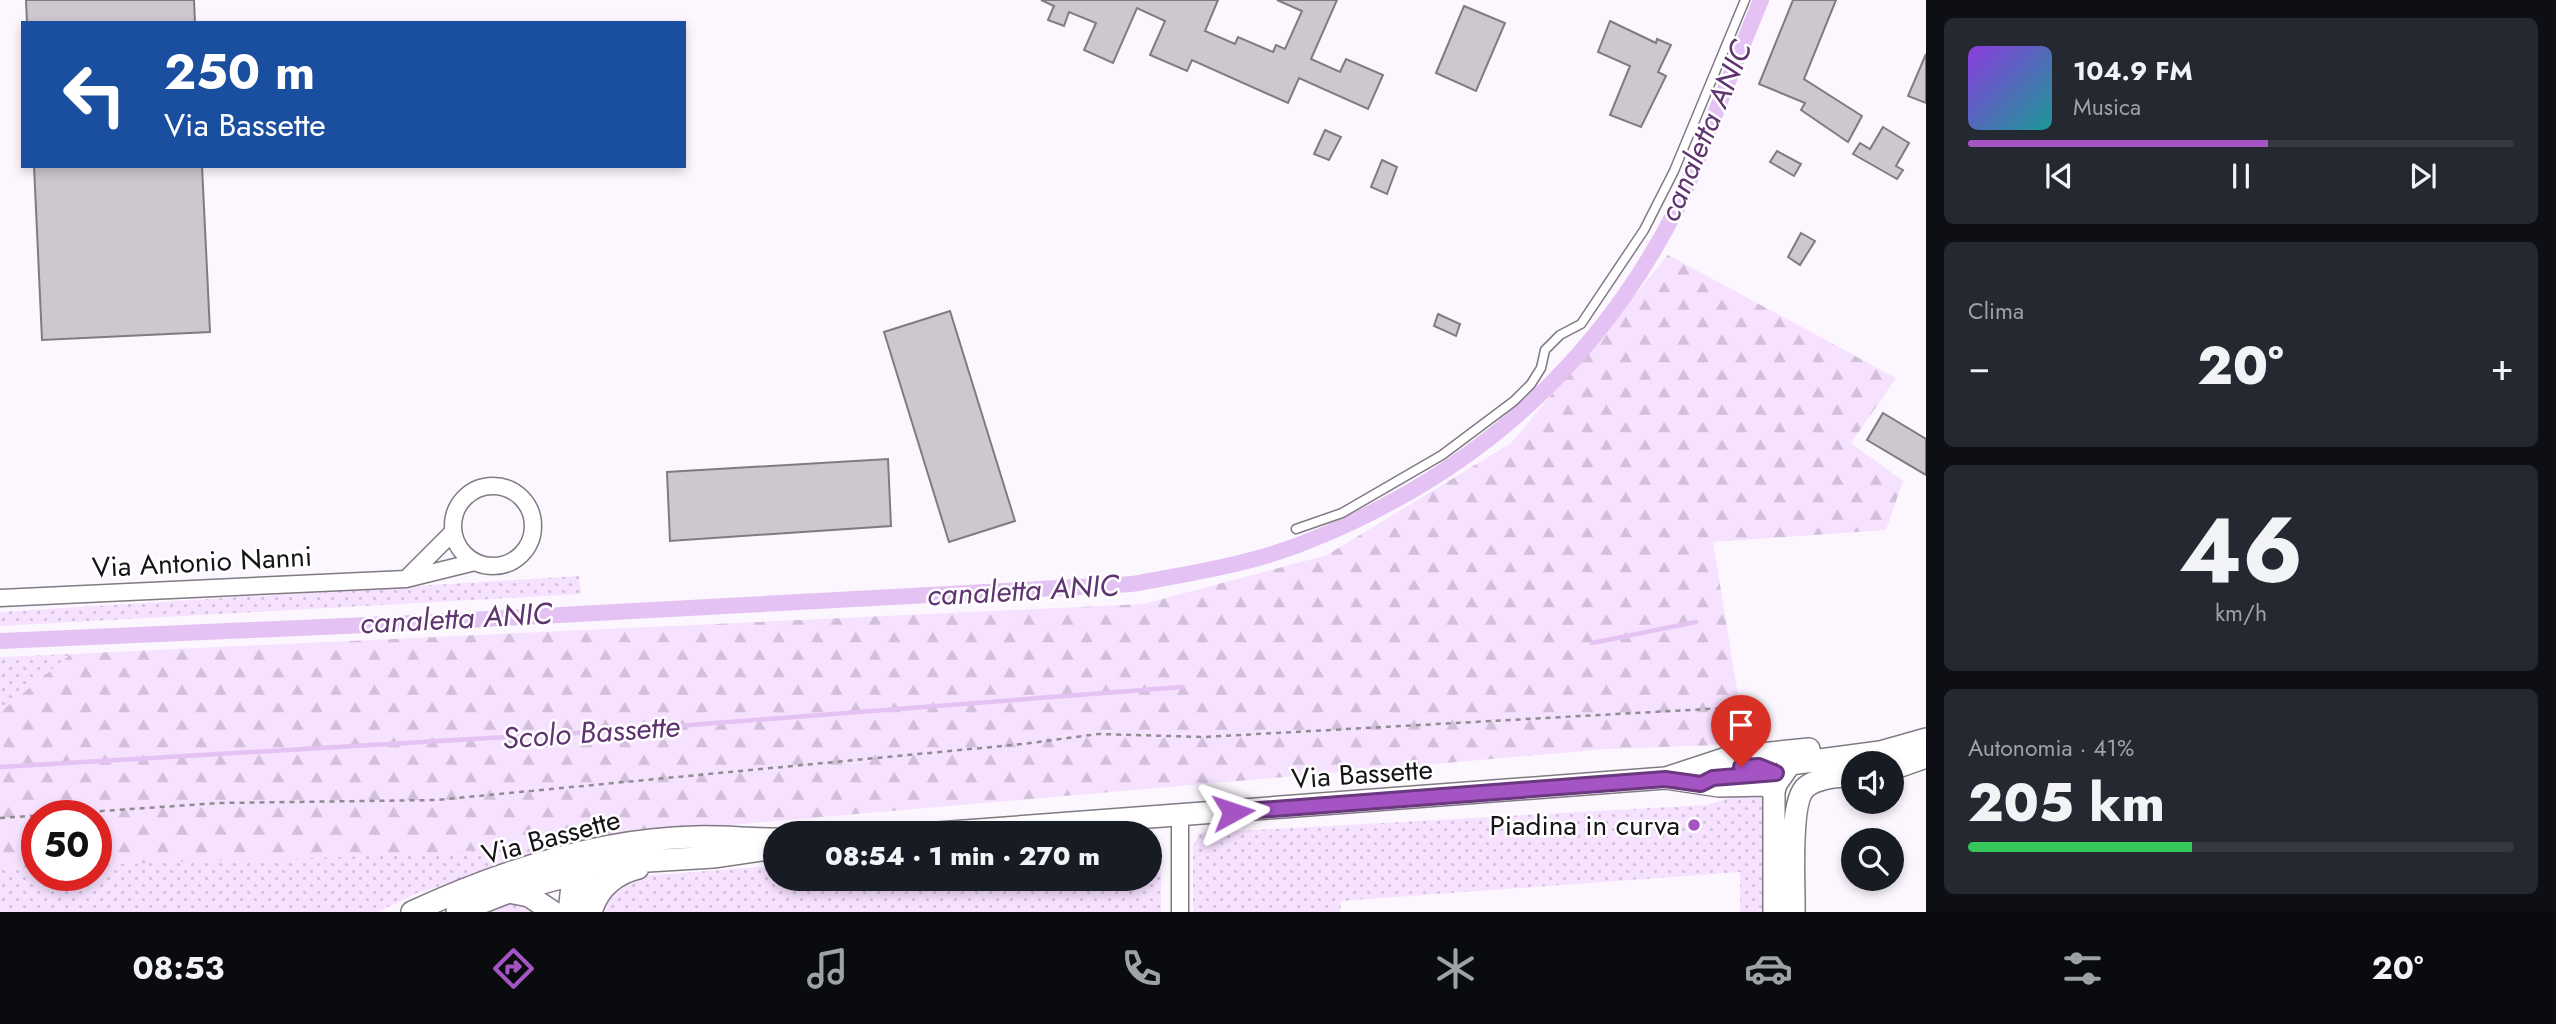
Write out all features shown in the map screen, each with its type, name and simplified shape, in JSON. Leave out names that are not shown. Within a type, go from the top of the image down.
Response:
[{"type":"main road","name":"Via Bassette","points":[[1780,780],[1926,738]]},
{"type":"main road","points":[[1904,759],[1926,756]]},
{"type":"main road","points":[[1904,764],[1926,756]]},
{"type":"main road","name":"Via Bassette","points":[[1700,775],[1730,757],[1780,780],[1841,767]]},
{"type":"main road","name":"Via Bassette","points":[[1109,821],[1700,775],[1780,780],[1841,776]]},
{"type":"main road","points":[[1774,912],[1780,780]]},
{"type":"main road","points":[[1780,780],[1786,912]]},
{"type":"main road","points":[[1780,780],[1795,808],[1794,912]]},
{"type":"main road","name":"Via Bassette","points":[[414,911],[496,879],[590,850],[694,837],[763,839]]},
{"type":"main road","name":"Via Bassette","points":[[582,871],[592,859],[746,838]]},
{"type":"main road","name":"Via Bassette","points":[[457,912],[509,892],[623,862],[664,862],[763,850]]},
{"type":"main road","points":[[589,912],[599,892],[609,881],[626,871],[664,862]]},
{"type":"main road","name":"Via Bassette","points":[[414,911],[436,911],[568,864],[582,871]]},
{"type":"main road","points":[[569,912],[582,871]]},
{"type":"main road","points":[[582,871],[589,912]]},
{"type":"main road","points":[[509,892],[528,896],[553,912]]},
{"type":"street","name":"Via Antonio Nanni","points":[[0,598],[406,579],[475,562],[500,566],[522,554],[533,529],[532,515],[526,502],[516,492],[503,487],[477,489],[458,506],[453,532],[406,579]]},
{"type":"street","points":[[453,532],[465,555],[475,562]]},
{"type":"street","points":[[1180,816],[1180,912]]},
{"type":"lane","points":[[1296,529],[1342,513],[1442,455],[1514,401],[1531,384],[1541,368],[1545,349],[1560,335],[1581,324],[1644,230],[1674,171],[1745,0]]},
{"type":"path","points":[[0,818],[219,803],[436,800],[1023,744],[1098,734],[1204,737],[1725,708],[1751,725],[1780,780]]},
{"type":"green space","points":[[1668,255],[1896,378],[1851,443],[1903,481],[1886,530],[1713,542],[1746,744],[1607,749],[763,821],[529,847],[112,864],[112,800],[21,800],[21,868],[0,869],[0,712],[71,654],[1143,604],[1327,555],[1511,443]]},
{"type":"green space","points":[[579,576],[581,594],[0,626],[0,612]]},
{"type":"green space","points":[[71,654],[0,712],[0,657]]},
{"type":"green space","points":[[1751,791],[1765,798],[1767,912],[1740,912],[1740,872],[1341,901],[1340,912],[1193,912],[1193,846],[1200,833],[1707,805]]},
{"type":"green space","points":[[598,841],[417,893],[378,912],[0,912],[0,869],[21,868],[21,891],[112,891],[112,864],[500,848]]},
{"type":"green space","points":[[763,867],[763,891],[1161,891],[1161,912],[603,912],[605,901],[628,877]]},
{"type":"green space","points":[[514,901],[541,912],[467,912]]},
{"type":"building","points":[[26,0],[194,0],[195,21],[27,21]]},
{"type":"building","points":[[1041,0],[1218,0],[1205,31],[1235,44],[1238,37],[1273,52],[1276,45],[1285,49],[1302,11],[1277,0],[1337,0],[1311,59],[1340,72],[1346,59],[1383,75],[1368,109],[1299,78],[1288,103],[1192,60],[1187,71],[1150,55],[1165,21],[1137,8],[1113,63],[1084,50],[1096,23],[1069,12],[1064,26],[1048,20],[1054,6]]},
{"type":"building","points":[[1793,0],[1836,0],[1804,79],[1862,116],[1848,142],[1801,110],[1805,103],[1759,84]]},
{"type":"building","points":[[1464,6],[1505,23],[1476,91],[1436,73]]},
{"type":"building","points":[[1610,21],[1656,43],[1657,39],[1671,45],[1658,72],[1666,76],[1641,127],[1610,115],[1630,66],[1598,52]]},
{"type":"building","points":[[1926,54],[1926,103],[1908,96]]},
{"type":"building","points":[[1883,127],[1909,143],[1896,166],[1903,170],[1897,179],[1853,154],[1860,143],[1870,149]]},
{"type":"building","points":[[1325,130],[1341,137],[1329,160],[1314,154]]},
{"type":"building","points":[[1777,151],[1801,164],[1794,176],[1770,162]]},
{"type":"building","points":[[1382,160],[1397,167],[1387,194],[1371,187]]},
{"type":"building","points":[[34,168],[202,168],[210,332],[42,340]]},
{"type":"building","points":[[1801,233],[1815,241],[1800,265],[1788,257]]},
{"type":"building","points":[[950,311],[1015,521],[949,542],[884,332]]},
{"type":"building","points":[[1438,314],[1460,324],[1456,336],[1434,326]]},
{"type":"building","points":[[1883,413],[1926,439],[1926,475],[1867,440]]},
{"type":"building","points":[[888,459],[891,526],[670,541],[667,472]]},
{"type":"waterway","name":"canaletta ANIC","points":[[0,641],[412,623],[1132,584],[1223,567],[1311,540],[1370,513],[1426,482],[1478,447],[1526,407],[1570,363],[1610,315],[1646,263],[1678,206],[1761,0]]},
{"type":"waterway","name":"Scolo Bassette","points":[[1592,643],[1696,622]]},
{"type":"waterway","name":"Scolo Bassette","points":[[0,767],[625,730],[1182,687]]},
{"type":"place","name":"Piadina in curva","points":[[1694,825]]},
{"type":"route","points":[[1233,812],[1665,779],[1701,784],[1713,778],[1776,773],[1759,766],[1741,767]]}]
